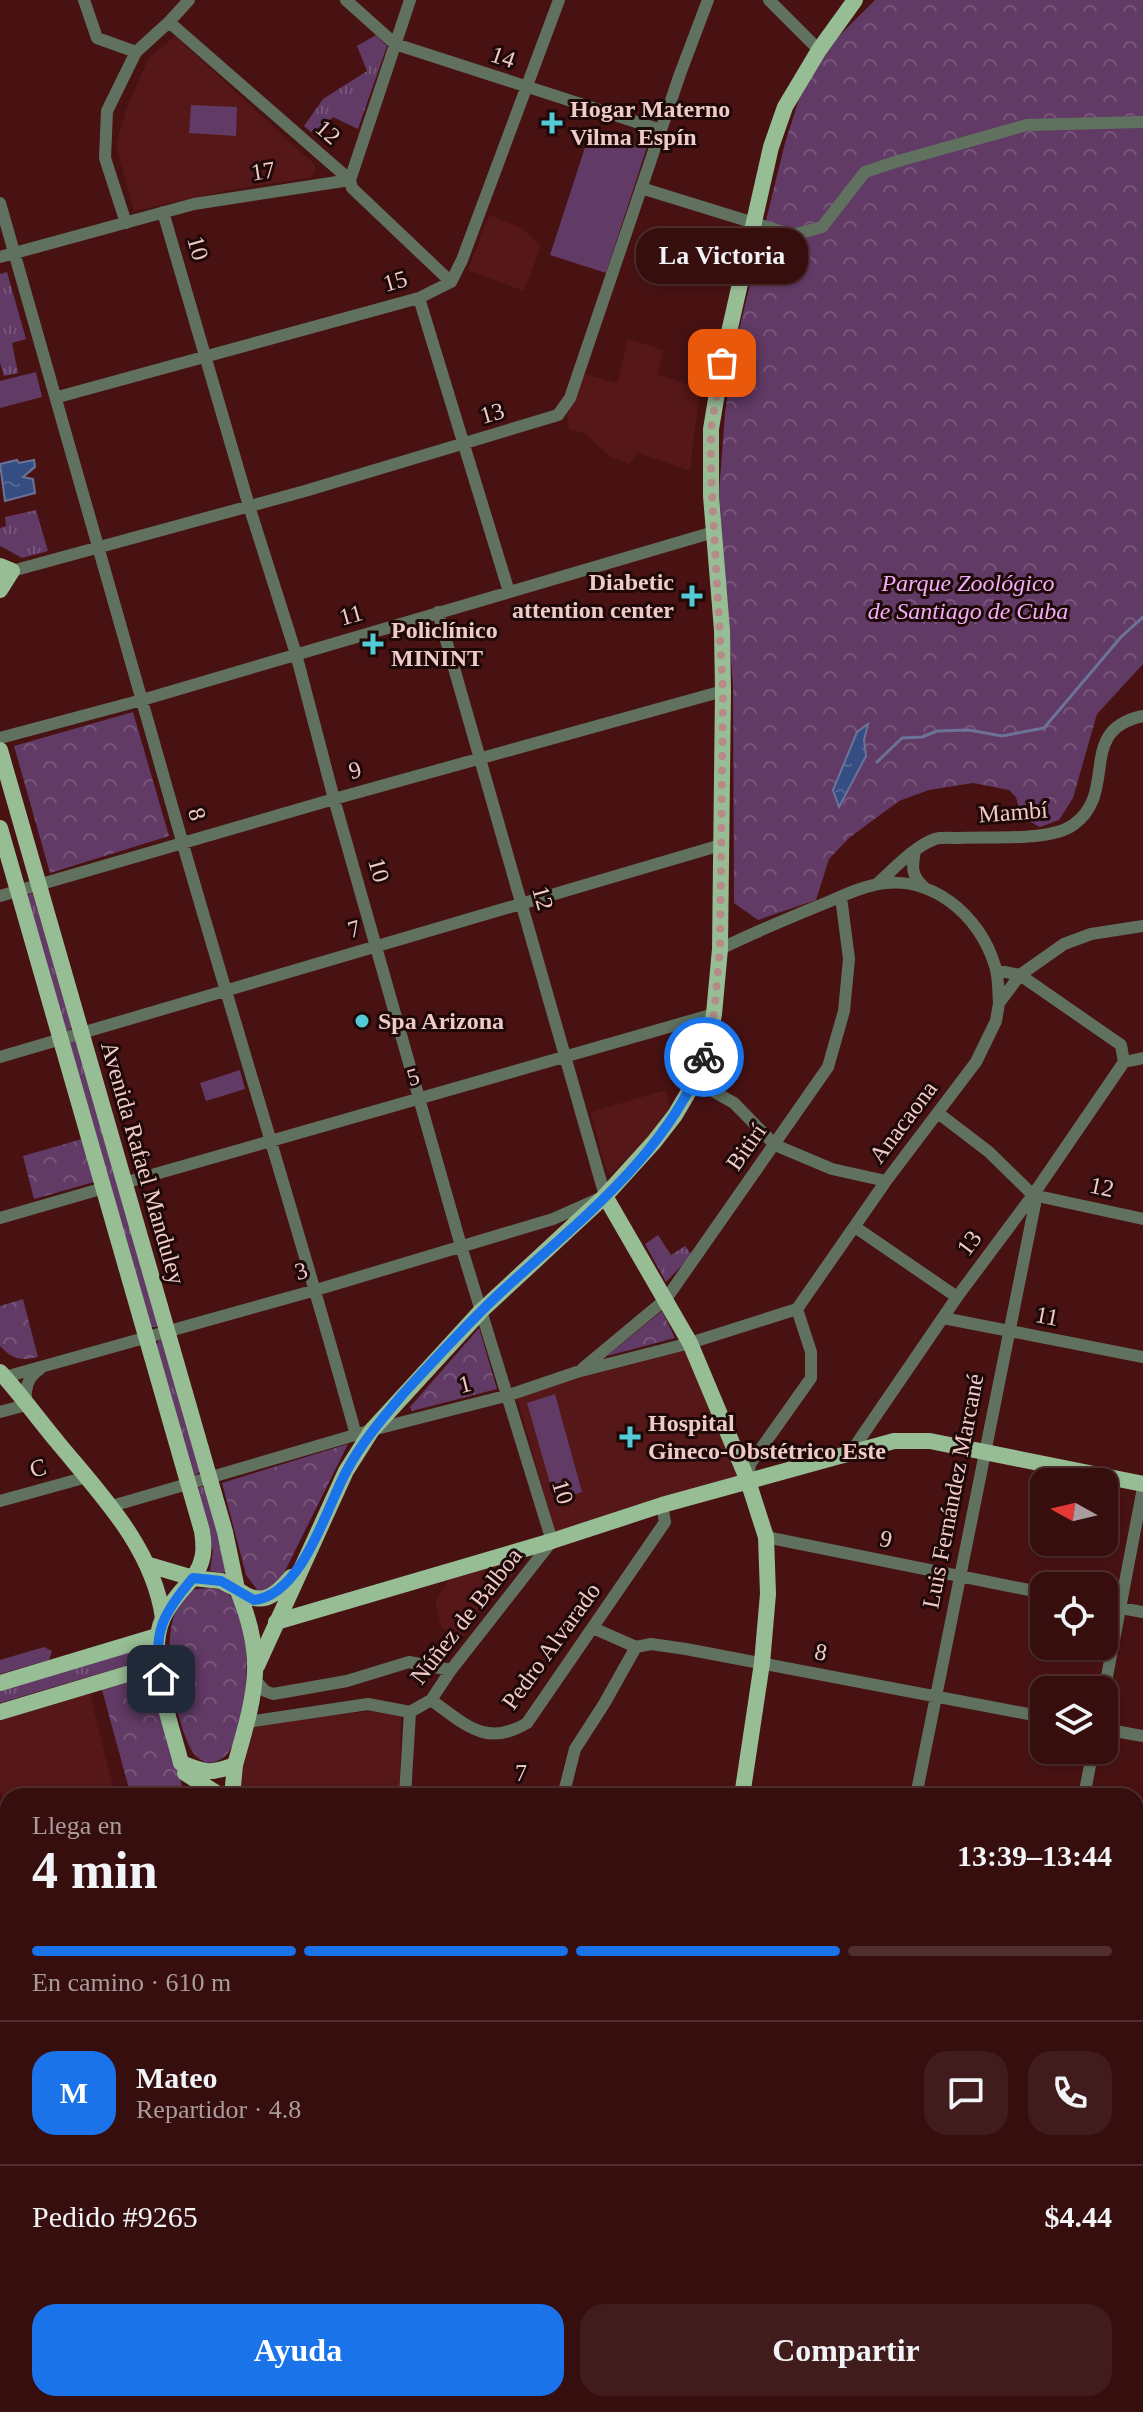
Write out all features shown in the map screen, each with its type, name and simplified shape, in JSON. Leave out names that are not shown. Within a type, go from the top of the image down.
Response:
[{"type":"main road","points":[[233,1788],[235,1765],[256,1674],[276,1622],[364,1432],[481,1311],[605,1196],[654,1142],[695,1081],[707,1049],[714,1014],[720,949],[723,691],[711,496],[711,429],[722,363],[771,147],[785,107],[819,50],[855,0]]},
{"type":"main road","points":[[0,590],[6,569]]},
{"type":"main road","name":"Avenida Rafael Manduley","points":[[0,750],[209,1477],[237,1589],[248,1614],[256,1674]]},
{"type":"main road","name":"Avenida Rafael Manduley","points":[[0,828],[205,1548],[203,1561],[193,1578]]},
{"type":"main road","points":[[605,1196],[690,1343],[748,1481],[766,1537],[768,1594],[762,1663],[743,1788]]},
{"type":"main road","points":[[2,1374],[112,1506],[149,1565],[160,1593],[163,1618]]},
{"type":"main road","name":"10","points":[[276,1622],[552,1541],[662,1505],[851,1452],[913,1440],[1143,1486]]},
{"type":"main road","points":[[149,1565],[193,1578],[221,1581],[254,1600],[273,1595],[281,1589],[304,1560]]},
{"type":"main road","points":[[190,1788],[156,1658],[157,1636],[163,1618],[193,1578]]},
{"type":"main road","points":[[0,1683],[157,1636]]},
{"type":"main road","points":[[0,1712],[127,1674],[150,1673],[161,1679]]},
{"type":"main road","points":[[183,1768],[216,1772],[235,1765]]},
{"type":"main road","points":[[183,1768],[210,1788]]},
{"type":"street","points":[[84,0],[97,38],[136,52]]},
{"type":"street","points":[[126,223],[105,158],[107,111],[136,52],[189,0]]},
{"type":"street","name":"14","points":[[346,0],[395,44],[661,130]]},
{"type":"street","points":[[350,180],[410,0]]},
{"type":"street","points":[[451,282],[483,207],[559,0]]},
{"type":"street","name":"13","points":[[6,569],[99,548],[558,415],[570,398],[708,0]]},
{"type":"street","points":[[769,0],[819,50]]},
{"type":"street","name":"12","points":[[169,22],[350,180],[352,188],[451,282]]},
{"type":"street","points":[[641,188],[793,235],[822,227],[865,172],[1027,125],[1143,122]]},
{"type":"street","name":"17","points":[[0,257],[194,204],[350,180]]},
{"type":"street","name":"8","points":[[0,203],[270,1141],[364,1432]]},
{"type":"street","name":"10","points":[[163,212],[204,357],[296,654],[461,1246],[552,1541]]},
{"type":"street","name":"15","points":[[58,397],[419,298],[451,282]]},
{"type":"street","points":[[419,298],[509,592]]},
{"type":"street","name":"11","points":[[0,738],[142,700],[714,532]]},
{"type":"street","name":"12","points":[[438,612],[605,1196]]},
{"type":"street","name":"9","points":[[0,896],[723,691]]},
{"type":"street","name":"Mambí","points":[[877,884],[915,851],[936,839],[1055,834],[1074,825],[1098,794],[1100,755],[1105,741],[1123,722],[1143,716]]},
{"type":"street","name":"7","points":[[0,1057],[721,845]]},
{"type":"street","points":[[915,851],[912,865],[914,879],[953,902],[984,940],[996,970],[999,1003]]},
{"type":"street","points":[[720,949],[771,924],[877,884],[909,883],[924,887]]},
{"type":"street","name":"Bitirí","points":[[577,1372],[666,1299],[828,1067],[844,1011],[849,959],[841,897]]},
{"type":"street","name":"Anacaona","points":[[797,1309],[886,1181],[976,1062],[996,1021],[999,1003],[1020,975],[1064,944],[1091,934],[1143,926]]},
{"type":"street","points":[[996,970],[1020,975],[1121,1045],[1124,1062],[1143,1058]]},
{"type":"street","name":"5","points":[[124,1183],[714,1014]]},
{"type":"street","name":"13","points":[[851,1452],[1124,1062]]},
{"type":"street","points":[[695,1081],[734,1103],[775,1145],[832,1169],[886,1181]]},
{"type":"street","points":[[938,1113],[989,1152],[1033,1195]]},
{"type":"street","points":[[0,1218],[104,1188]]},
{"type":"street","name":"12","points":[[1033,1195],[1143,1219]]},
{"type":"street","name":"Luis Fernández Marcané","points":[[918,1788],[1035,1204],[1033,1195]]},
{"type":"street","name":"3","points":[[2,1374],[45,1366],[316,1290],[553,1219],[605,1196]]},
{"type":"street","points":[[855,1227],[957,1297]]},
{"type":"street","points":[[690,1343],[797,1309],[811,1352],[811,1378],[750,1464],[748,1481]]},
{"type":"street","name":"11","points":[[943,1318],[1143,1357]]},
{"type":"street","name":"1","points":[[112,1506],[364,1432],[509,1395],[577,1372],[690,1343]]},
{"type":"street","points":[[0,1412],[26,1405],[28,1380],[45,1366]]},
{"type":"street","name":"C","points":[[0,1501],[87,1477]]},
{"type":"street","points":[[1107,1676],[1143,1486]]},
{"type":"street","name":"Pedro Alvarado","points":[[431,1700],[484,1734],[499,1735],[527,1723],[665,1522],[662,1505]]},
{"type":"street","name":"9","points":[[766,1537],[1030,1590]]},
{"type":"street","name":"Núñez de Balboa","points":[[410,1712],[431,1700],[552,1541]]},
{"type":"street","points":[[1118,1607],[1143,1612]]},
{"type":"street","name":"8","points":[[593,1628],[636,1647],[651,1644],[1030,1714]]},
{"type":"street","points":[[568,1788],[575,1749],[636,1647]]},
{"type":"street","points":[[256,1674],[265,1691],[273,1694],[347,1681],[409,1662],[451,1670]]},
{"type":"street","points":[[247,1722],[368,1704],[410,1712],[405,1788]]},
{"type":"street","points":[[1118,1732],[1143,1736]]},
{"type":"street","points":[[1086,1788],[1090,1764]]},
{"type":"shaded area","points":[[175,36],[314,164],[316,172],[309,178],[235,189],[134,211],[116,145],[127,107],[148,59]]},
{"type":"shaded area","points":[[489,215],[522,228],[541,246],[524,291],[468,270]]},
{"type":"shaded area","points":[[628,339],[664,350],[658,374],[700,389],[690,471],[638,453],[629,464],[612,458],[585,434],[569,429],[567,415],[584,374],[617,383]]},
{"type":"shaded area","points":[[666,1090],[670,1106],[649,1137],[610,1175],[604,1164],[591,1112]]},
{"type":"shaded area","name":"Hospital Gineco-Obstétrico Este","points":[[688,1349],[752,1475],[555,1533],[517,1398]]},
{"type":"shaded area","points":[[505,1561],[513,1575],[457,1642],[441,1626],[435,1602],[449,1579]]},
{"type":"shaded area","points":[[89,1689],[113,1788],[0,1788],[0,1714]]},
{"type":"shaded area","points":[[370,1711],[401,1716],[400,1788],[240,1788],[253,1726]]},
{"type":"green space","name":"Parque Zoológico de Santiago de Cuba","points":[[875,0],[1143,0],[1143,664],[1097,714],[1073,798],[1059,820],[1040,827],[1021,817],[1016,797],[1009,790],[973,783],[929,790],[899,801],[849,838],[829,859],[816,900],[758,920],[734,903],[733,686],[719,492],[725,413],[735,346],[785,143],[799,99],[827,48]]},
{"type":"green space","points":[[376,35],[387,46],[358,129],[333,117],[317,137],[304,126],[323,99],[367,71],[357,46]]},
{"type":"green space","points":[[191,105],[237,107],[236,136],[189,133]]},
{"type":"green space","points":[[591,129],[647,147],[606,273],[550,255]]},
{"type":"green space","points":[[7,272],[26,339],[12,343],[18,373],[4,376],[0,363],[0,274]]},
{"type":"green space","points":[[36,372],[42,397],[0,408],[0,381]]},
{"type":"green space","points":[[36,510],[48,551],[22,558],[0,546],[0,528],[6,526],[5,517]]},
{"type":"green space","points":[[133,712],[169,836],[50,873],[14,746]]},
{"type":"green space","points":[[33,894],[72,1028],[68,1031],[64,1030],[27,896]]},
{"type":"green space","points":[[76,1041],[159,1324],[156,1327],[151,1327],[69,1043]]},
{"type":"green space","points":[[240,1070],[245,1089],[206,1101],[200,1083]]},
{"type":"green space","points":[[82,1139],[94,1182],[34,1199],[23,1156]]},
{"type":"green space","points":[[658,1235],[671,1255],[685,1246],[692,1255],[666,1282],[645,1244]]},
{"type":"green space","points":[[23,1299],[38,1357],[27,1359],[13,1357],[0,1346],[0,1306]]},
{"type":"green space","points":[[662,1311],[675,1338],[607,1356]]},
{"type":"green space","points":[[479,1328],[497,1389],[412,1411],[410,1407]]},
{"type":"green space","points":[[159,1340],[163,1340],[201,1470],[196,1475],[193,1474],[156,1346]]},
{"type":"green space","points":[[555,1394],[582,1492],[555,1501],[527,1403]]},
{"type":"green space","points":[[348,1444],[278,1585],[270,1591],[258,1591],[246,1575],[222,1483]]},
{"type":"green space","points":[[200,1486],[206,1489],[228,1572],[225,1573],[210,1571],[213,1551],[196,1493]]},
{"type":"green space","points":[[209,1588],[226,1592],[236,1604],[246,1646],[246,1671],[245,1696],[235,1739],[223,1758],[206,1763],[192,1751],[178,1716],[170,1668],[170,1644],[172,1622],[179,1604],[193,1590]]},
{"type":"green space","points":[[44,1647],[52,1651],[49,1660],[0,1674],[0,1660]]},
{"type":"green space","points":[[144,1647],[148,1652],[145,1660],[0,1703],[0,1689]]},
{"type":"green space","points":[[140,1676],[151,1681],[183,1788],[129,1788],[101,1686]]},
{"type":"water","points":[[17,460],[19,463],[34,460],[35,467],[23,477],[33,479],[35,493],[5,501],[0,464]]},
{"type":"water","points":[[868,724],[864,740],[866,756],[839,807],[833,790],[857,732]]},
{"type":"waterway","points":[[877,762],[902,738],[922,737],[937,731],[969,730],[1002,736],[1044,728],[1121,637],[1143,617]]},
{"type":"way so far","points":[[704,1057],[714,1014],[720,949],[722,630],[711,496],[711,429],[722,363]]},
{"type":"place","name":"Hogar Materno Vilma Espín","points":[[552,123]]},
{"type":"place","name":"La Victoria","points":[[722,363]]},
{"type":"place","name":"Diabetic attention center","points":[[692,596]]},
{"type":"place","name":"Policlínico MININT","points":[[373,644]]},
{"type":"place","name":"Spa Arizona","points":[[362,1021]]},
{"type":"place","name":"Hospital Gineco-Obstétrico Este","points":[[630,1437]]},
{"type":"route","points":[[161,1679],[156,1658],[157,1636],[163,1618],[193,1578],[221,1581],[254,1600],[273,1595],[281,1589],[304,1560],[346,1471],[372,1430],[481,1311],[605,1196],[654,1142],[695,1081],[704,1057]]}]
